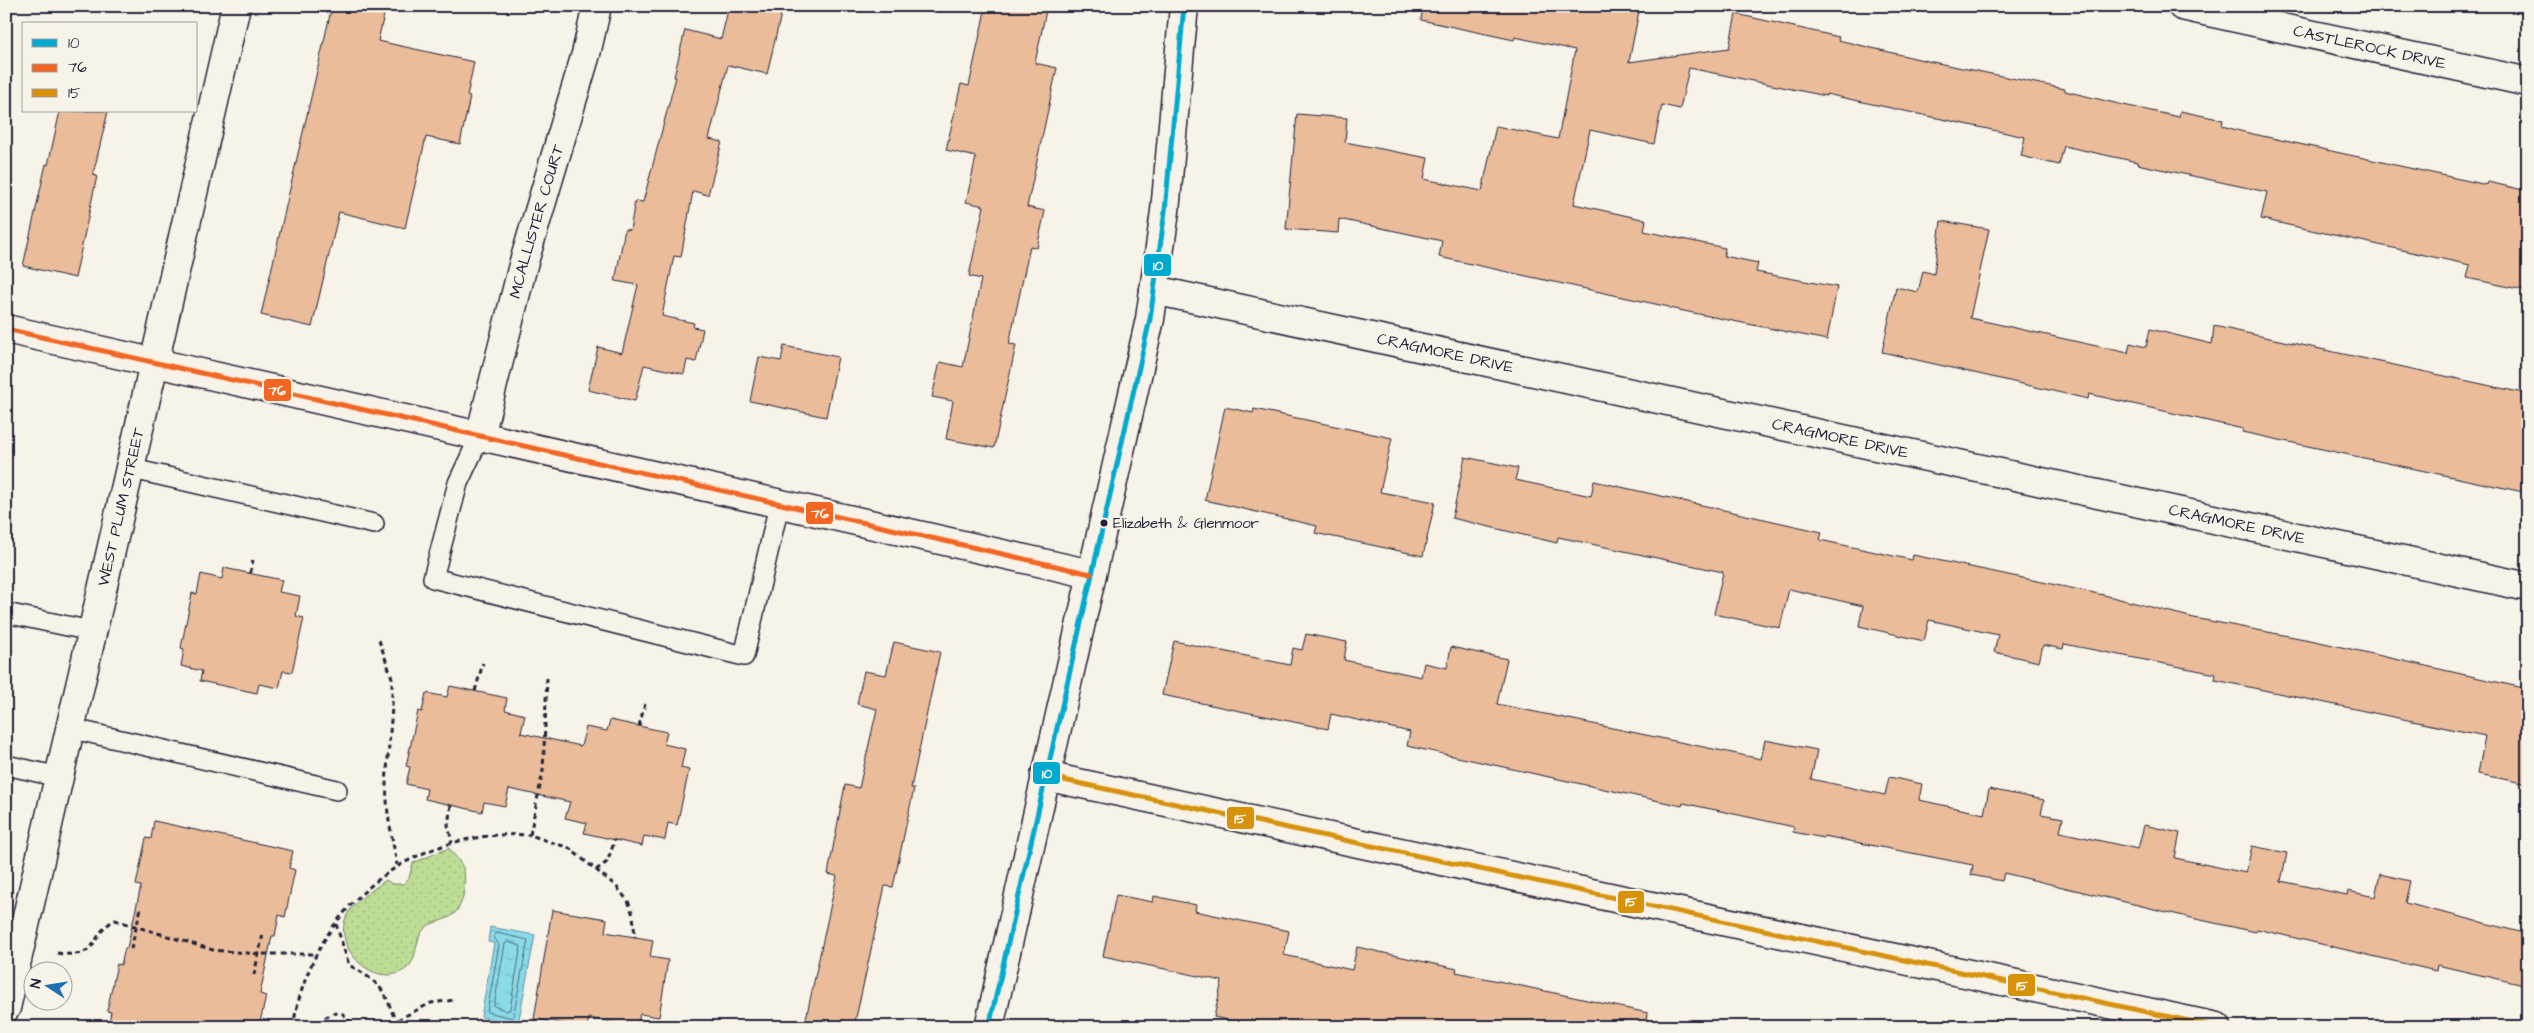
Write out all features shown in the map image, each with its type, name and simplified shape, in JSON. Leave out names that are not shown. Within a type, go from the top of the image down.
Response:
[{"type":"street","name":"WEST PLUM STREET","points":[[6,1008],[12,952],[59,776],[128,468],[236,6]]},
{"type":"street","name":"MCALLISTER COURT","points":[[480,436],[523,265],[586,54],[597,6]]},
{"type":"street","points":[[989,1027],[1150,319],[1165,211],[1184,6]]},
{"type":"street","name":"CASTLEROCK DRIVE","points":[[2182,6],[2528,82]]},
{"type":"street","name":"CRAGMORE DRIVE","points":[[1154,290],[2528,587]]},
{"type":"street","points":[[6,329],[1091,574]]},
{"type":"street","points":[[1045,776],[2217,1027]]},
{"type":"lane","points":[[480,436],[458,484],[433,578],[744,656],[779,505]]},
{"type":"lane","points":[[128,468],[374,524]]},
{"type":"lane","points":[[6,613],[91,631]]},
{"type":"lane","points":[[69,728],[337,790]]},
{"type":"lane","points":[[6,765],[59,776]]},
{"type":"path","points":[[250,573],[253,560]]},
{"type":"path","points":[[379,640],[392,678],[392,708],[386,784],[388,815],[397,865]]},
{"type":"path","points":[[475,691],[482,663]]},
{"type":"path","points":[[530,835],[543,771],[547,678]]},
{"type":"path","points":[[639,726],[646,700]]},
{"type":"path","points":[[451,805],[448,825],[452,843]]},
{"type":"path","points":[[292,1027],[297,1003],[315,954],[336,923],[366,890],[397,865],[452,843],[506,834],[530,835],[569,848],[616,886],[628,901],[633,916],[635,937]]},
{"type":"path","points":[[596,870],[607,862],[614,840]]},
{"type":"path","points":[[131,949],[141,908]]},
{"type":"path","points":[[57,953],[72,956],[85,951],[95,944],[106,924],[115,920],[213,950],[258,954],[315,954]]},
{"type":"path","points":[[336,923],[349,965],[371,978],[385,994],[395,1021],[400,1027]]},
{"type":"path","points":[[254,975],[263,934]]},
{"type":"path","points":[[393,1027],[395,1021],[431,1003],[454,1000]]},
{"type":"path","points":[[323,1027],[326,1017],[333,1013],[343,1014],[349,1022]]},
{"type":"green space","points":[[449,848],[463,868],[465,882],[460,905],[454,914],[426,927],[419,937],[413,959],[407,968],[396,974],[384,975],[361,965],[346,944],[344,932],[345,920],[352,908],[362,897],[386,880],[392,884],[403,884],[409,878],[413,863]]},
{"type":"water","points":[[490,927],[535,935],[518,1024],[481,1017],[494,943],[488,942]]},
{"type":"building","points":[[332,6],[386,6],[378,41],[474,62],[467,96],[470,97],[460,144],[426,137],[405,228],[339,212],[312,327],[261,315]]},
{"type":"building","points":[[729,6],[765,6],[782,10],[767,74],[728,65],[709,139],[722,142],[708,195],[693,191],[681,257],[674,256],[662,316],[694,323],[693,327],[703,329],[696,362],[687,360],[684,374],[644,365],[635,401],[588,390],[598,347],[622,353],[638,285],[615,281],[625,229],[630,230],[635,201],[643,202],[676,77],[674,77],[685,30],[721,39]]},
{"type":"building","points":[[986,6],[1047,6],[1035,63],[1057,68],[1027,207],[1045,211],[1037,248],[1030,246],[1009,344],[1016,345],[994,448],[946,439],[953,401],[932,397],[940,362],[963,367],[981,279],[969,276],[984,206],[966,202],[976,157],[946,150],[961,84],[969,86]]},
{"type":"building","points":[[1423,6],[1640,6],[1629,62],[1729,48],[1736,14],[1839,37],[1838,40],[1923,60],[2065,89],[2065,91],[2119,104],[2179,117],[2180,111],[2223,120],[2222,126],[2244,132],[2487,185],[2488,182],[2528,191],[2528,291],[2467,278],[2470,265],[2261,219],[2267,192],[2064,146],[2059,165],[2021,156],[2025,137],[1826,94],[1826,96],[1689,68],[1680,109],[1662,105],[1654,144],[1590,130],[1574,204],[1646,220],[1644,231],[1725,248],[1724,256],[1758,263],[1756,272],[1837,287],[1827,340],[1669,308],[1439,257],[1442,241],[1339,219],[1338,233],[1286,229],[1297,114],[1347,118],[1345,142],[1428,158],[1424,179],[1482,191],[1496,126],[1558,139],[1575,50],[1515,37],[1514,40],[1421,20]]},
{"type":"building","points":[[60,112],[108,112],[93,175],[97,176],[75,278],[23,266],[46,164],[48,165]]},
{"type":"building","points":[[1941,221],[1989,229],[1970,318],[2128,353],[2130,343],[2146,347],[2150,329],[2212,344],[2214,326],[2528,394],[2528,493],[2242,432],[2243,429],[2089,394],[2088,399],[1882,352],[1896,287],[1918,292],[1923,271],[1934,274]]},
{"type":"building","points":[[784,346],[838,357],[826,417],[750,401],[759,357],[781,361]]},
{"type":"building","points":[[1225,407],[1253,413],[1254,409],[1392,438],[1380,492],[1435,502],[1423,556],[1315,533],[1317,526],[1205,500]]},
{"type":"building","points":[[1465,457],[1518,468],[1515,480],[1591,496],[1594,481],[1822,532],[1820,540],[1912,560],[1913,555],[2104,595],[2194,618],[2315,641],[2528,689],[2528,784],[2478,774],[2485,736],[2215,680],[2216,674],[2064,644],[2063,649],[2043,645],[2039,662],[1994,652],[1998,635],[1929,620],[1924,641],[1859,626],[1863,606],[1789,589],[1780,628],[1714,614],[1723,572],[1558,537],[1557,543],[1452,518]]},
{"type":"building","points":[[224,568],[282,580],[279,592],[300,596],[296,616],[304,618],[292,672],[283,671],[279,688],[259,684],[257,693],[200,681],[202,671],[181,666],[184,649],[181,648],[192,593],[197,594],[201,574],[222,579]]},
{"type":"building","points":[[1306,634],[1347,642],[1344,660],[1421,677],[1424,663],[1447,668],[1451,647],[1507,659],[1497,704],[1761,759],[1765,740],[1817,750],[1811,779],[1885,795],[1889,777],[1922,784],[1919,800],[1984,814],[1989,789],[2044,800],[2041,814],[2063,818],[2060,832],[2138,849],[2144,825],[2180,833],[2175,858],[2246,873],[2252,846],[2287,853],[2281,881],[2347,895],[2348,891],[2375,897],[2380,874],[2410,881],[2405,903],[2528,934],[2528,986],[2437,965],[2436,971],[2257,929],[2256,932],[2196,919],[2004,873],[2002,881],[1971,875],[1973,865],[1824,836],[1824,838],[1793,832],[1794,827],[1683,803],[1682,806],[1407,746],[1410,732],[1331,714],[1328,729],[1162,695],[1174,641],[1290,665],[1293,648],[1302,650]]},
{"type":"building","points":[[894,642],[940,652],[911,788],[914,788],[893,887],[885,886],[854,1027],[825,1027],[805,1023],[837,876],[828,874],[845,785],[859,788],[877,709],[857,704],[864,671],[886,675]]},
{"type":"building","points":[[450,686],[507,698],[505,710],[525,715],[521,733],[581,746],[586,727],[607,731],[610,720],[667,732],[664,744],[685,749],[681,768],[689,770],[677,825],[668,823],[665,840],[644,836],[642,846],[584,833],[587,823],[565,818],[570,802],[509,789],[505,806],[484,802],[482,812],[425,799],[427,789],[406,784],[410,767],[406,766],[418,711],[422,712],[426,693],[447,697]]},
{"type":"building","points":[[154,821],[293,851],[289,868],[295,870],[285,917],[279,915],[275,936],[272,936],[260,994],[266,996],[259,1027],[108,1027],[111,1012],[107,1011],[117,964],[121,965],[125,948],[127,948],[141,886],[136,885],[146,838],[151,839]]},
{"type":"building","points":[[1116,895],[1153,902],[1154,896],[1196,905],[1195,911],[1289,931],[1284,955],[1352,970],[1357,947],[1457,969],[1456,972],[1648,1013],[1646,1027],[1260,1027],[1214,1017],[1222,981],[1103,956]]},
{"type":"building","points":[[552,910],[607,919],[605,932],[653,940],[650,957],[668,960],[659,1017],[640,1014],[637,1027],[589,1018],[587,1027],[534,1019]]},
{"type":"transit line","name":"10","points":[[989,1027],[1150,319],[1165,211],[1184,6]]},
{"type":"transit line","name":"76","points":[[6,329],[1091,574]]},
{"type":"transit line","name":"15","points":[[1045,776],[2217,1027]]},
{"type":"place","name":"Elizabeth & Glenmoor","points":[[1104,523]]}]
